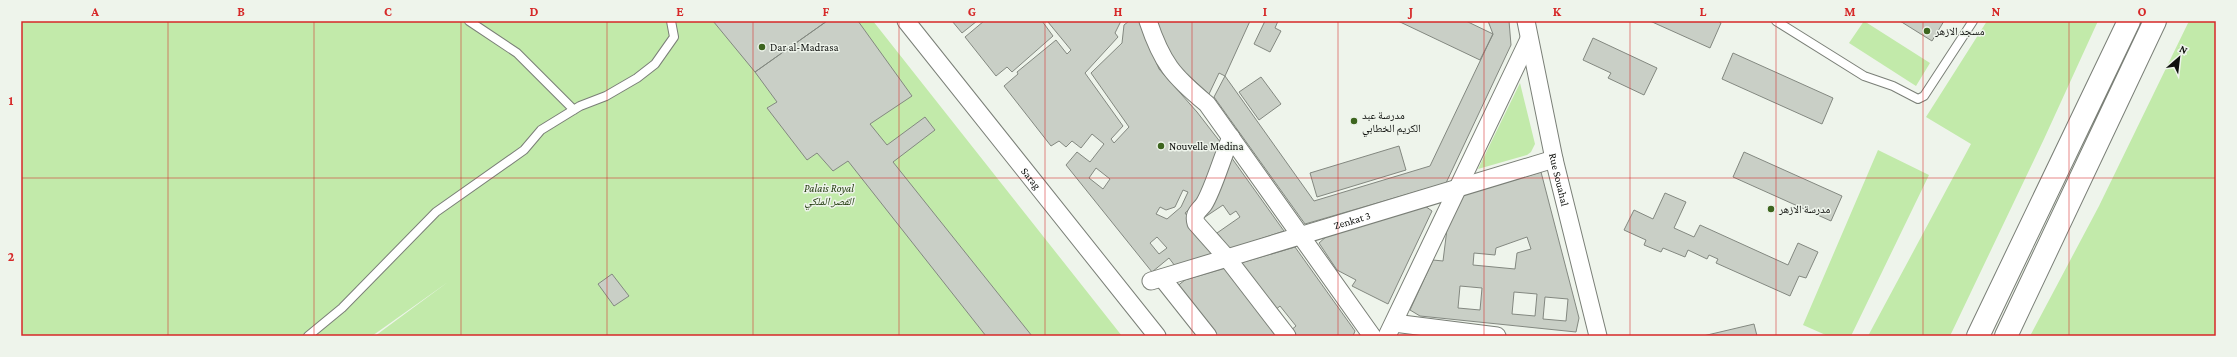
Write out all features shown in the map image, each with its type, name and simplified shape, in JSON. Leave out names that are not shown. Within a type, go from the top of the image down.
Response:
[{"type":"main road","points":[[1978,336],[2130,21]]},
{"type":"main road","points":[[2006,336],[2155,21]]},
{"type":"street","name":"Sarag","points":[[906,21],[1157,336]]},
{"type":"street","points":[[1148,21],[1156,46],[1166,65],[1178,80],[1206,104],[1302,236],[1372,336]]},
{"type":"street","name":"Rue Souahal","points":[[1526,21],[1554,159],[1598,336]]},
{"type":"street","points":[[1497,336],[1391,329],[1529,39]]},
{"type":"street","points":[[1231,137],[1204,204],[1196,213],[1196,223],[1227,258],[1287,336]]},
{"type":"street","name":"Zenkat 3","points":[[1208,336],[1156,279],[1554,159]]},
{"type":"lane","points":[[470,21],[517,53],[574,110]]},
{"type":"lane","points":[[308,336],[342,308],[436,212],[524,150],[541,130],[574,110],[606,96],[637,78],[655,64],[674,37],[671,21]]},
{"type":"lane","points":[[1776,21],[1864,76],[1893,86],[1918,99],[1924,96],[1973,21]]},
{"type":"green space","name":"Palais Royal القصر الملكي","points":[[21,21],[873,21],[1122,336],[375,336],[448,282],[372,336],[21,336]]},
{"type":"green space","points":[[1864,21],[1930,63],[1916,86],[1849,43]]},
{"type":"green space","points":[[1987,21],[2098,21],[2044,139],[1950,336],[1868,336],[1971,144],[1926,117]]},
{"type":"green space","points":[[2189,21],[2216,21],[2216,336],[2030,336],[2099,206]]},
{"type":"green space","points":[[1520,83],[1535,144],[1531,152],[1527,155],[1478,169]]},
{"type":"green space","points":[[1878,150],[1929,175],[1851,336],[1828,336],[1803,325]]},
{"type":"building","name":"Dar al-Madrasa","points":[[713,21],[827,21],[755,72]]},
{"type":"building","points":[[827,21],[858,21],[912,96],[870,124],[887,145],[925,117],[935,130],[893,162],[1032,336],[986,336],[848,161],[833,171],[817,153],[807,160],[767,108],[777,102],[755,72]]},
{"type":"building","points":[[952,21],[977,21],[962,33]]},
{"type":"building","points":[[984,21],[1042,21],[1053,36],[1012,72],[1007,67],[996,76],[965,37]]},
{"type":"building","name":"Nouvelle Medina","points":[[1121,21],[1115,33],[1118,37],[1085,73],[1123,126],[1111,139],[1114,143],[1129,127],[1091,73],[1122,43],[1124,25],[1129,21],[1140,21],[1159,69],[1197,112],[1221,143],[1201,199],[1185,213],[1214,252],[1210,255],[1175,266],[1169,258],[1152,272],[1066,165],[1077,152],[1090,162],[1104,144],[1092,134],[1081,148],[1072,141],[1066,147],[1059,141],[1051,146],[1004,86],[1018,74],[1017,72],[1056,40],[1067,54],[1071,50],[1048,22]],"holes":[[[1096,168],[1110,179],[1103,189],[1089,178]],[[1183,190],[1188,192],[1181,207],[1167,219],[1156,214],[1160,207],[1166,210],[1175,207]],[[1157,237],[1167,248],[1159,254],[1150,243]]]},
{"type":"building","points":[[1155,21],[1250,21],[1225,76],[1219,73],[1209,94],[1175,63]]},
{"type":"building","points":[[1265,21],[1278,21],[1275,28],[1281,31],[1270,52],[1254,44]]},
{"type":"building","points":[[1398,21],[1466,21],[1493,34],[1480,60]]},
{"type":"building","name":"Nouvelle Medina","points":[[1488,21],[1509,21],[1511,45],[1446,183],[1305,224],[1214,97],[1225,76],[1314,201],[1430,166],[1493,34]]},
{"type":"building","points":[[1650,21],[1718,21],[1721,23],[1710,48]]},
{"type":"building","name":"مسجد الازهر","points":[[1900,21],[1944,21],[1932,41]]},
{"type":"building","points":[[1593,38],[1657,68],[1644,95],[1608,78],[1611,73],[1583,60]]},
{"type":"building","points":[[1733,53],[1833,98],[1822,124],[1722,79]]},
{"type":"building","points":[[1261,77],[1281,104],[1259,120],[1239,92]]},
{"type":"building","points":[[1399,146],[1406,170],[1317,197],[1310,173]]},
{"type":"building","points":[[1744,152],[1842,196],[1831,221],[1733,177]]},
{"type":"building","name":"Nouvelle Medina","points":[[1231,157],[1284,231],[1230,249],[1217,233],[1240,217],[1236,211],[1230,215],[1223,205],[1205,217],[1203,214]]},
{"type":"building","points":[[1541,172],[1579,318],[1576,332],[1420,316],[1410,310],[1433,260],[1443,261],[1447,229],[1464,195]],"holes":[[[1527,237],[1531,249],[1517,253],[1515,269],[1473,265],[1474,253],[1495,255],[1496,248]],[[1460,286],[1482,288],[1480,310],[1458,308]],[[1514,292],[1537,294],[1535,316],[1512,314]],[[1545,297],[1568,299],[1566,321],[1543,319]]]},
{"type":"building","points":[[1665,193],[1686,202],[1674,228],[1694,237],[1700,225],[1788,265],[1798,243],[1818,252],[1806,278],[1799,276],[1790,296],[1716,263],[1718,259],[1709,255],[1707,259],[1688,250],[1685,257],[1663,248],[1661,252],[1644,245],[1646,240],[1624,230],[1634,210],[1653,219]]},
{"type":"building","points":[[1425,206],[1432,211],[1388,304],[1352,286],[1356,280],[1337,270],[1319,243],[1327,236]]},
{"type":"building","points":[[1295,247],[1355,331],[1353,336],[1294,336],[1290,331],[1296,326],[1280,306],[1274,311],[1240,265],[1244,262]]},
{"type":"building","points":[[1226,268],[1279,336],[1215,336],[1176,287],[1185,280]]},
{"type":"building","points":[[612,274],[629,296],[614,306],[598,284]]},
{"type":"building","points":[[1754,324],[1757,336],[1703,336]]},
{"type":"place","name":"مسجد الازهر","points":[[1927,31]]},
{"type":"place","name":"Dar al-Madrasa","points":[[762,47]]},
{"type":"place","name":"مدرسة عبد الكريم الخطابي","points":[[1354,121]]},
{"type":"place","name":"Nouvelle Medina","points":[[1161,146]]},
{"type":"place","name":"مدرسة الازهر","points":[[1771,209]]}]
